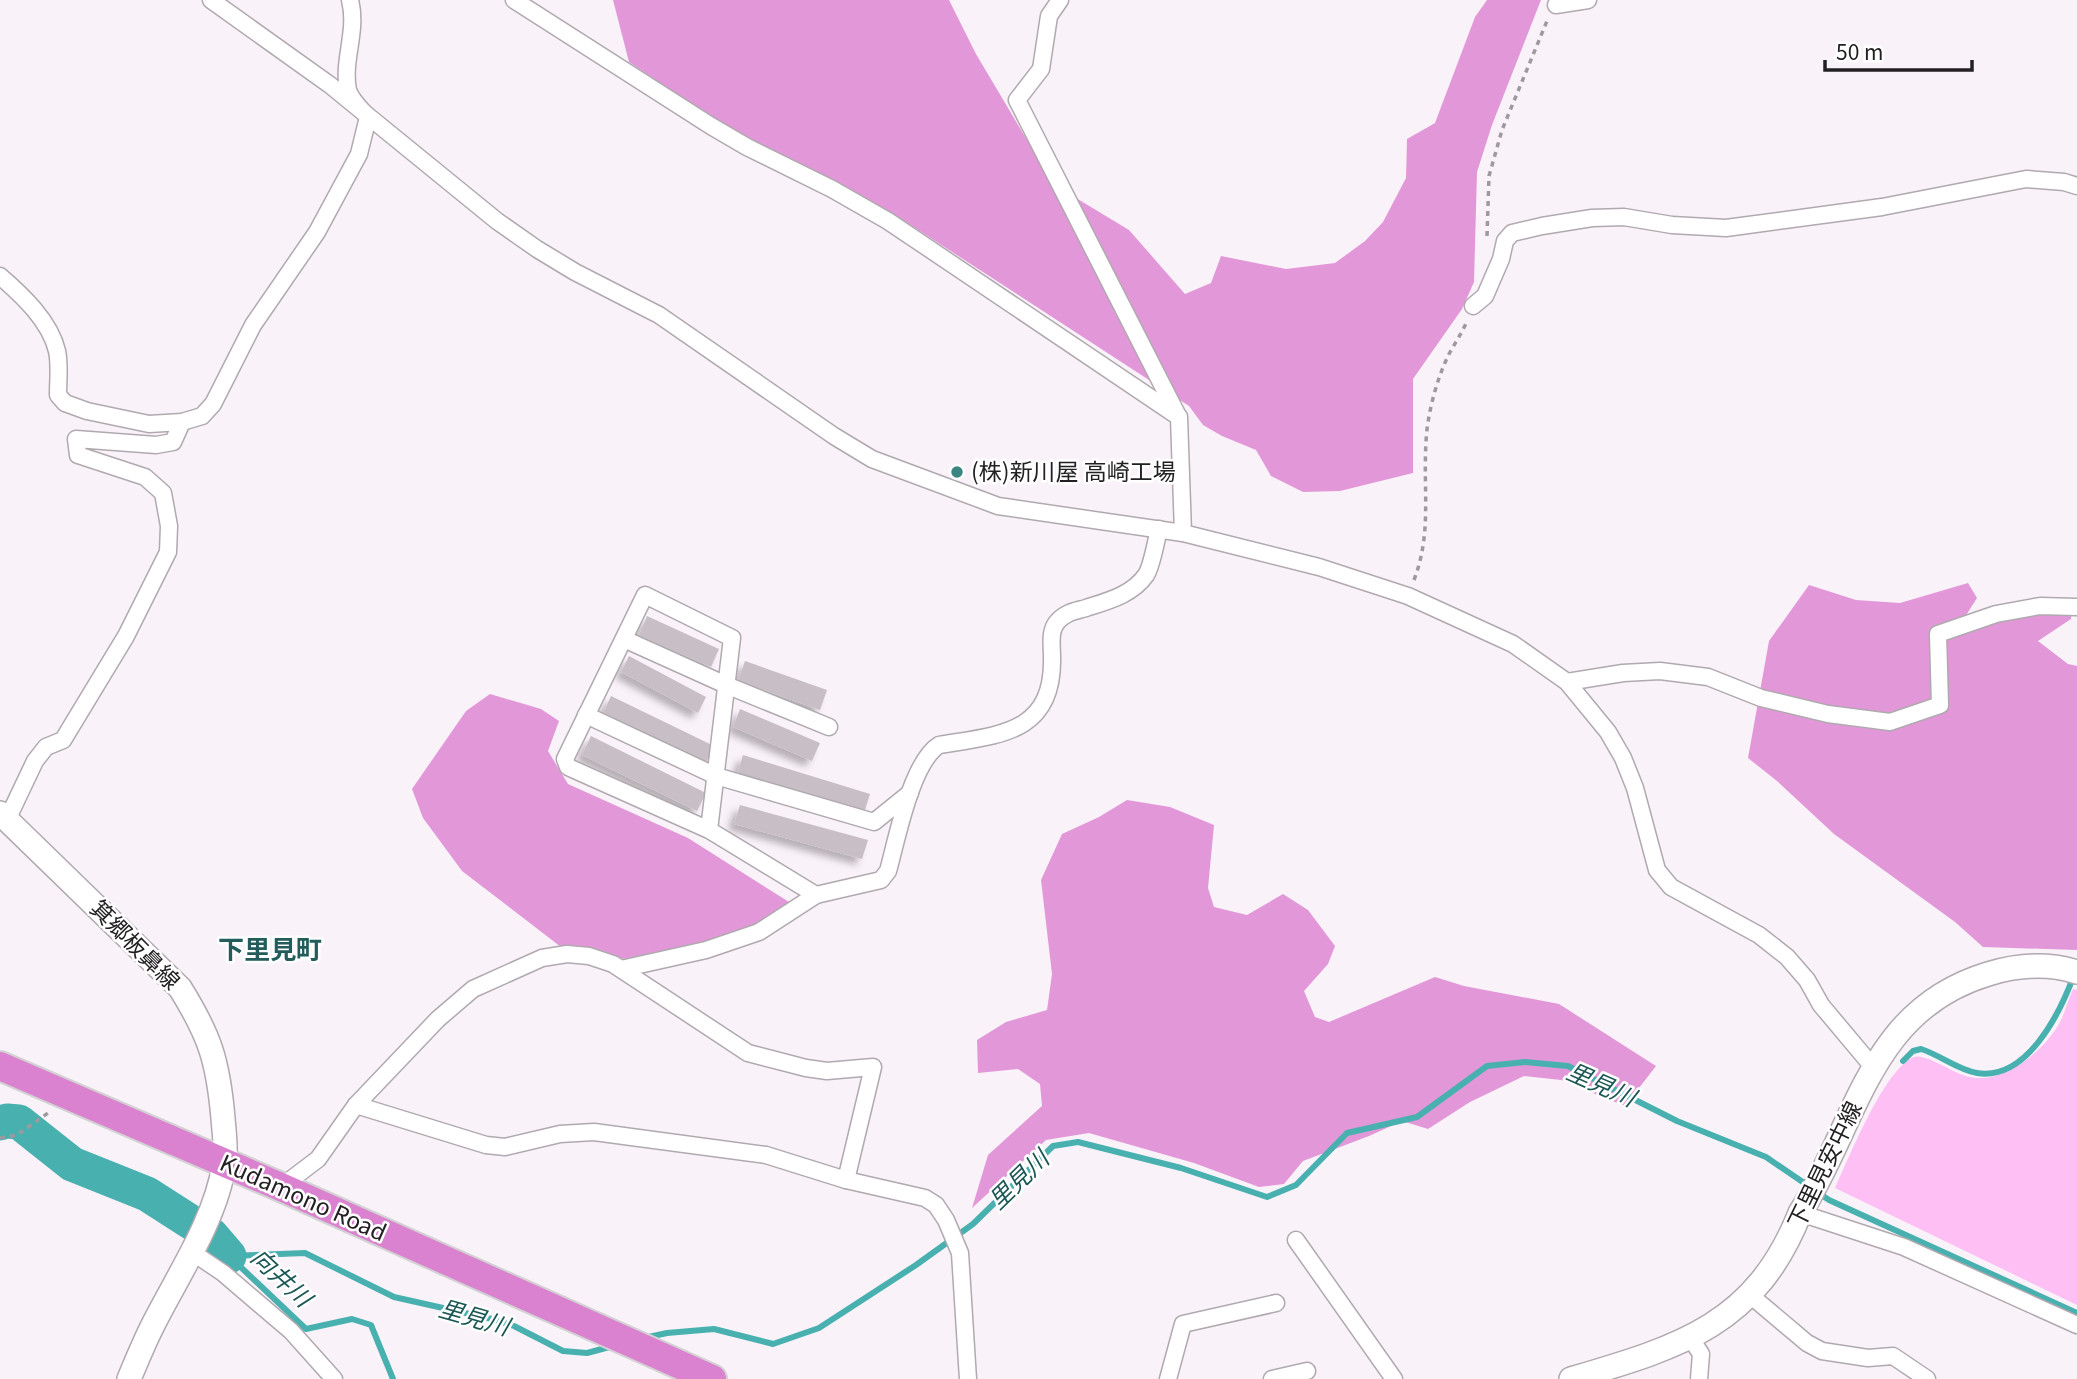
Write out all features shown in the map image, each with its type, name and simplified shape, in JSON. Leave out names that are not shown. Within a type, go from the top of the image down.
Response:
[{"type":"highway","name":"Kudamono Road","points":[[0,1066],[281,1187],[712,1379]]},
{"type":"main road","name":"箕郷板鼻線","points":[[3,816],[180,988],[202,1023],[212,1049],[221,1090],[225,1164],[194,1249],[155,1322],[129,1379]]},
{"type":"main road","name":"下里見安中線","points":[[1571,1379],[1633,1360],[1690,1337],[1712,1325],[1750,1295],[1775,1263],[1790,1236],[1873,1068],[1896,1034],[1919,1010],[1946,990],[2006,969],[2036,966],[2077,972]]},
{"type":"street","points":[[211,0],[330,85],[537,249],[659,314],[834,436],[872,459],[998,506],[1183,533],[1320,567],[1408,596],[1513,644],[1567,682],[1608,732],[1623,758],[1635,788],[1657,870],[1663,880],[1759,935],[1787,957],[1807,980],[1821,1005],[1873,1068]]},
{"type":"street","points":[[350,0],[354,27],[348,52],[348,91],[368,117]]},
{"type":"street","points":[[514,0],[720,131],[888,221],[1179,417]]},
{"type":"street","points":[[1060,0],[1049,16],[1041,68],[1017,100],[1179,417],[1183,533]]},
{"type":"street","points":[[1556,5],[1588,0]]},
{"type":"street","points":[[0,276],[20,293],[45,325],[57,351],[58,395],[65,403],[87,411],[149,424],[182,422],[202,416],[212,404],[253,325],[317,232],[359,153],[368,117]]},
{"type":"street","points":[[1474,306],[1485,296],[1501,259],[1504,241],[1513,233],[1532,228],[1592,218],[1624,217],[1672,225],[1726,228],[1882,207],[2026,179],[2064,182],[2077,186]]},
{"type":"street","points":[[3,816],[46,747],[63,740],[126,636],[169,552],[169,526],[163,492],[145,477],[78,455],[76,439],[156,445],[173,442],[182,422]]},
{"type":"street","points":[[621,969],[706,950],[759,932],[816,895],[881,880],[888,871],[914,779],[932,750],[939,745],[1002,735],[1039,711],[1049,692],[1053,674],[1052,634],[1056,623],[1067,613],[1125,595],[1147,574],[1159,529]]},
{"type":"street","points":[[709,830],[732,638],[645,595],[565,759],[568,767],[709,830],[816,895]]},
{"type":"street","points":[[1567,682],[1623,673],[1660,671],[1708,677],[1761,698],[1828,714],[1890,722],[1940,705],[1938,634],[1996,614],[2040,606],[2077,607]]},
{"type":"street","points":[[624,639],[829,727]]},
{"type":"street","points":[[586,715],[716,776],[874,822],[910,793]]},
{"type":"street","points":[[281,1187],[318,1159],[356,1105],[438,1019],[473,989],[542,958],[567,954],[589,956],[621,969],[748,1053],[828,1071],[873,1067],[846,1180]]},
{"type":"street","points":[[356,1105],[486,1145],[505,1147],[561,1133],[594,1132],[766,1155],[846,1180],[925,1198],[936,1205],[946,1220],[960,1253],[968,1379]]},
{"type":"street","points":[[1802,1209],[1904,1247],[2077,1325]]},
{"type":"street","points":[[1296,1240],[1394,1379]]},
{"type":"street","points":[[194,1249],[291,1331],[334,1379]]},
{"type":"street","points":[[1750,1295],[1807,1343],[1822,1351],[1868,1358],[1893,1356],[1927,1379]]},
{"type":"street","points":[[1168,1379],[1183,1324],[1276,1303]]},
{"type":"street","points":[[1690,1337],[1701,1354],[1699,1379]]},
{"type":"street","points":[[1272,1379],[1307,1371]]},
{"type":"path","points":[[0,1138],[17,1135],[35,1122]]},
{"type":"shaded area","points":[[613,0],[949,0],[976,54],[1030,145],[1076,198],[1129,230],[1185,294],[1211,283],[1221,256],[1286,269],[1335,263],[1365,241],[1383,222],[1406,178],[1407,139],[1435,123],[1475,17],[1487,0],[1541,0],[1492,125],[1477,172],[1474,282],[1462,309],[1413,379],[1413,473],[1340,491],[1303,492],[1271,476],[1256,450],[1203,425],[1189,406],[906,222],[812,171],[746,141],[629,62]]},
{"type":"shaded area","points":[[1968,583],[1977,598],[1958,628],[2016,611],[2072,609],[2071,619],[2038,641],[2068,664],[2077,666],[2077,950],[1983,947],[1955,922],[1834,834],[1748,758],[1769,641],[1809,585],[1856,600],[1900,603]]},
{"type":"shaded area","points":[[490,694],[541,709],[559,721],[548,751],[568,784],[688,838],[789,902],[752,930],[624,959],[561,947],[462,871],[423,818],[412,789],[466,711]]},
{"type":"shaded area","points":[[1127,800],[1170,807],[1214,825],[1208,888],[1214,907],[1247,915],[1283,894],[1308,910],[1335,946],[1328,964],[1304,991],[1315,1017],[1329,1022],[1435,977],[1464,986],[1559,1004],[1656,1066],[1625,1106],[1561,1080],[1524,1076],[1470,1102],[1428,1129],[1402,1121],[1303,1161],[1284,1184],[1259,1187],[1194,1163],[1089,1133],[1046,1140],[972,1208],[988,1155],[1042,1106],[1040,1084],[1018,1069],[978,1073],[977,1040],[1006,1022],[1047,1010],[1052,974],[1041,880],[1062,834]]},
{"type":"shaded area","points":[[2073,989],[2077,990],[2077,1305],[1835,1188],[1868,1116],[1891,1078],[1903,1065],[1918,1056],[1977,1078],[2005,1073],[2031,1057],[2051,1035],[2061,1020]]},
{"type":"building","points":[[647,616],[719,649],[711,667],[639,635]]},
{"type":"building","points":[[629,656],[706,697],[698,713],[621,672]]},
{"type":"building","points":[[745,661],[827,690],[820,710],[738,681]]},
{"type":"building","points":[[611,696],[714,746],[706,763],[603,713]]},
{"type":"building","points":[[740,709],[820,743],[812,761],[733,727]]},
{"type":"building","points":[[591,736],[706,793],[697,811],[582,755]]},
{"type":"building","points":[[743,755],[870,794],[864,813],[737,774]]},
{"type":"building","points":[[740,805],[868,840],[862,859],[734,824]]},
{"type":"waterway","points":[[1903,1061],[1913,1051],[1921,1049],[1977,1073],[1995,1073],[2011,1066],[2026,1056],[2039,1041],[2060,1007],[2074,975]]},
{"type":"waterway","name":"里見川","points":[[644,1338],[714,1329],[773,1344],[819,1328],[973,1224],[1053,1146],[1078,1142],[1181,1168],[1267,1197],[1296,1185],[1347,1133],[1417,1117],[1487,1066],[1525,1062],[1568,1066],[1677,1121],[1766,1157],[1829,1200],[2077,1313]]},
{"type":"waterway","name":"里見川","points":[[0,1123],[19,1122],[72,1164],[147,1194],[211,1235],[229,1256]]},
{"type":"waterway","name":"里見川","points":[[229,1256],[305,1253],[394,1297],[514,1326],[563,1351],[587,1353],[613,1346]]},
{"type":"waterway","name":"向井川","points":[[229,1256],[306,1329],[352,1319],[371,1325],[393,1379]]},
{"type":"place","name":"(株)新川屋 高崎工場","points":[[957,472]]},
{"type":"district","name":"下里見町","points":[[270,950]]}]
